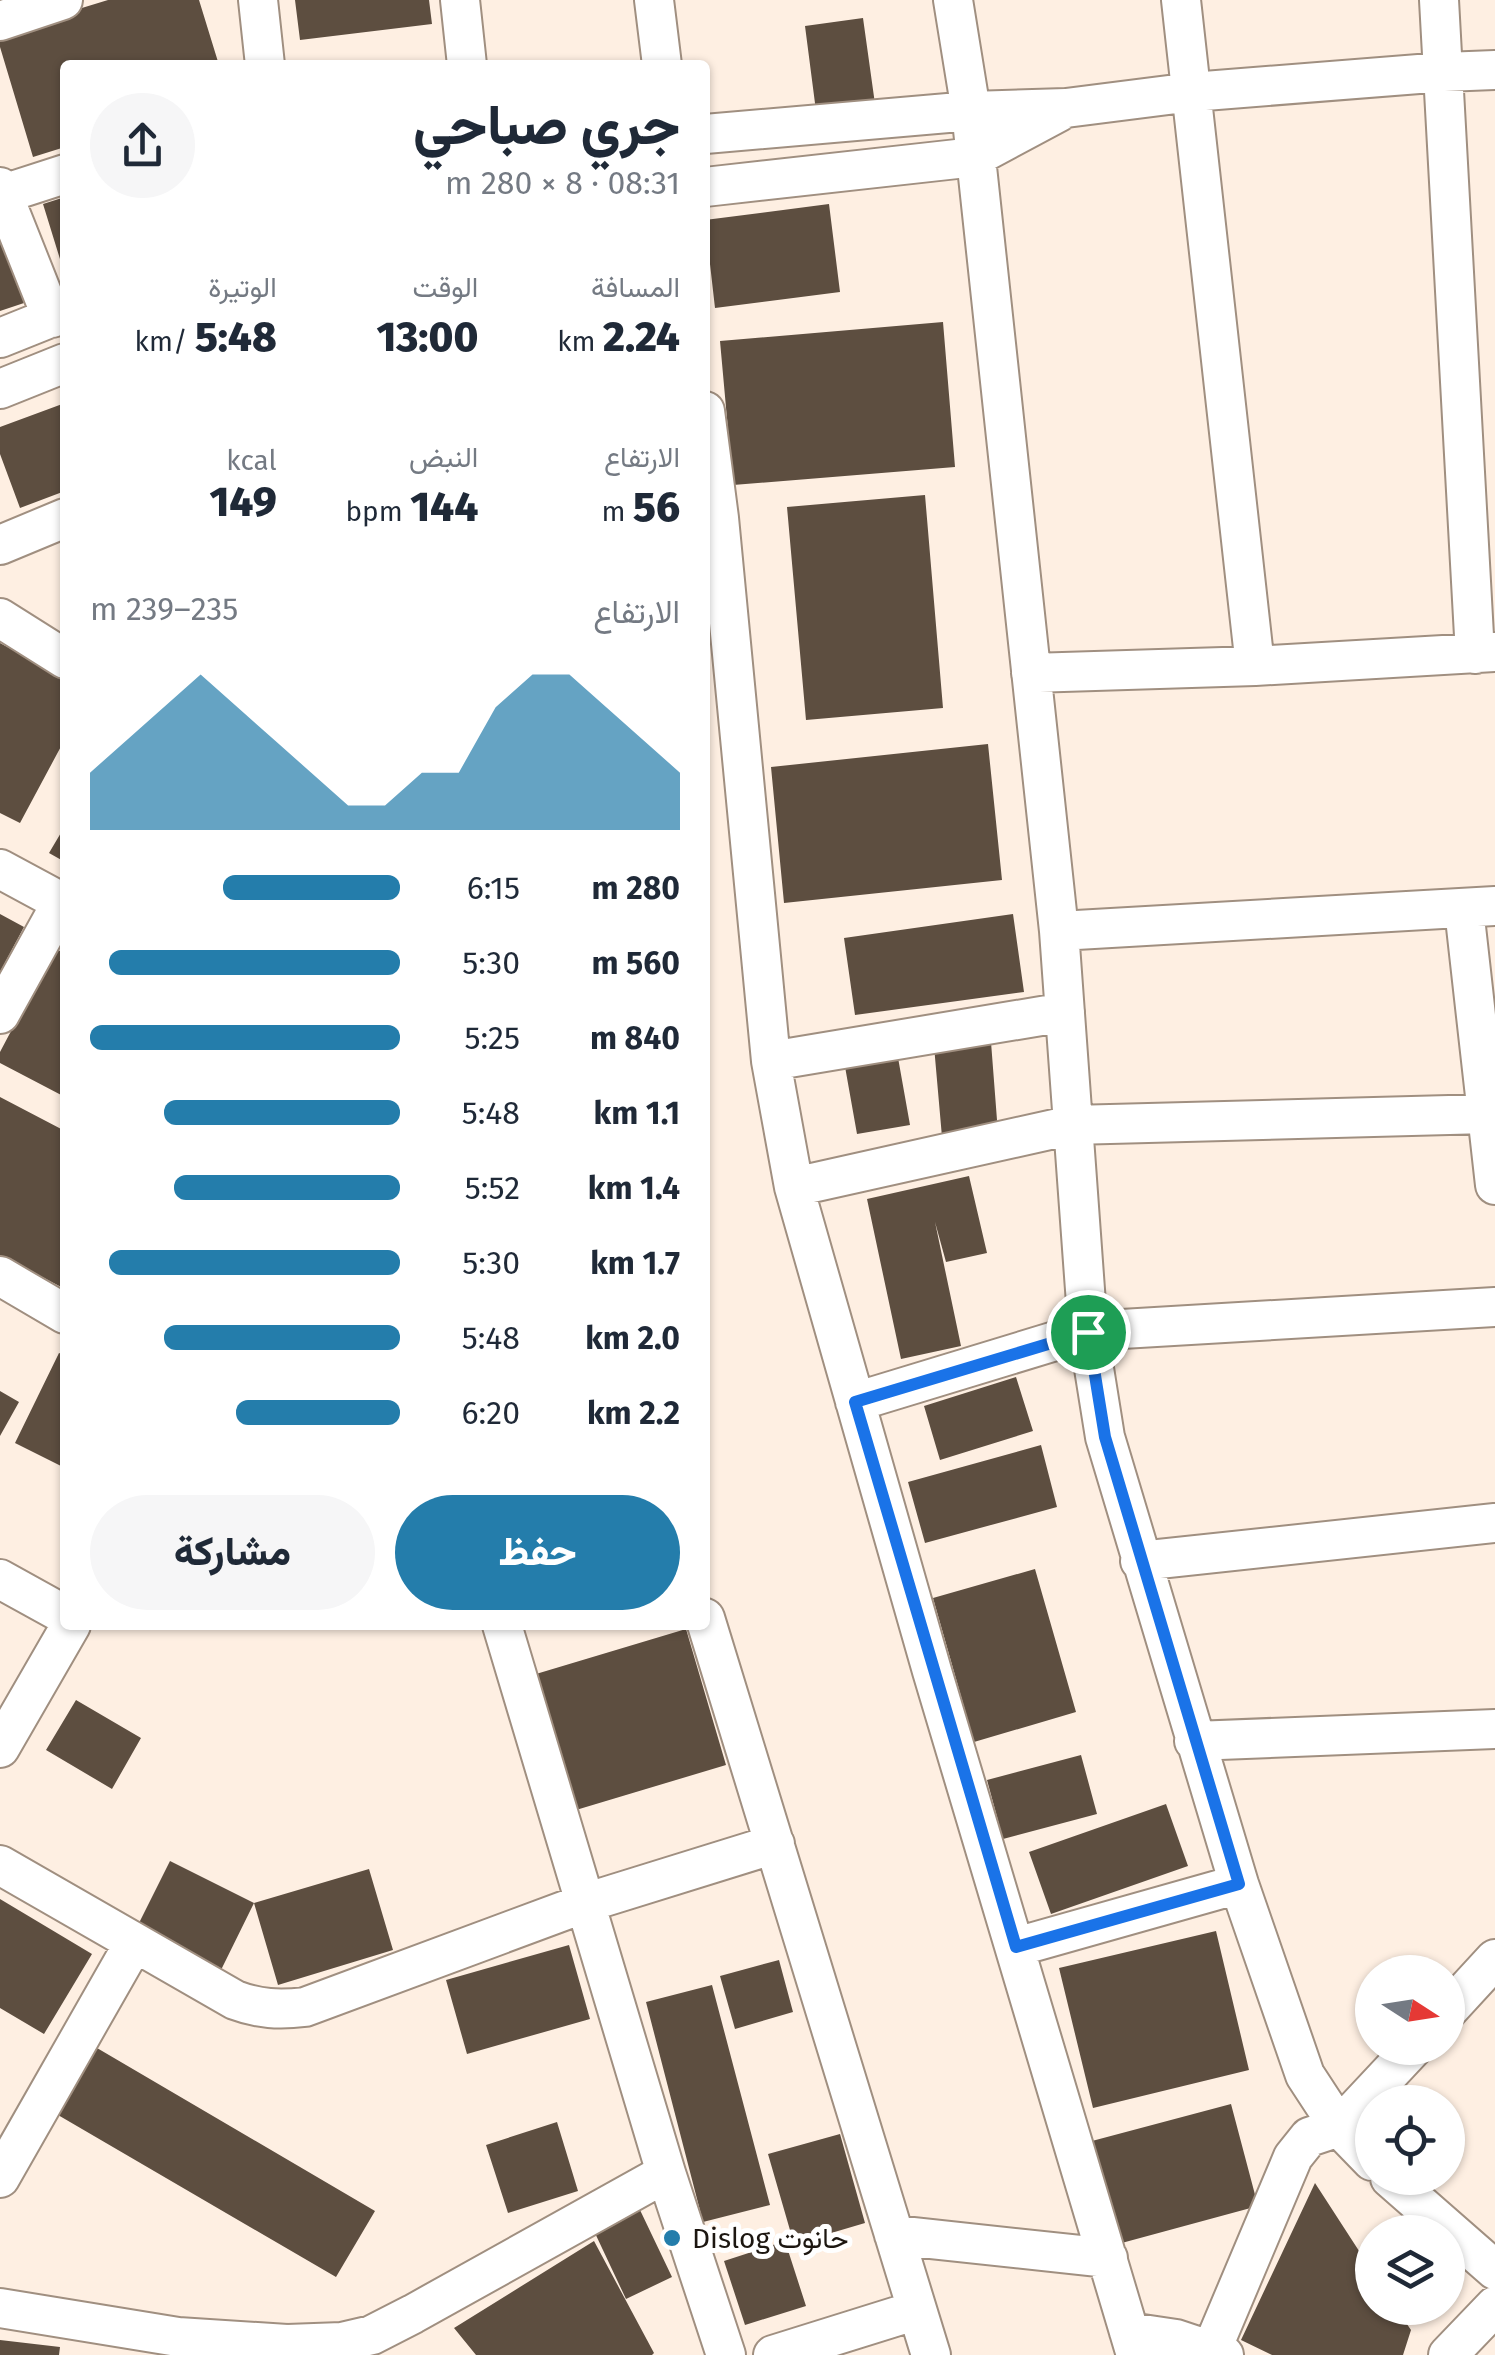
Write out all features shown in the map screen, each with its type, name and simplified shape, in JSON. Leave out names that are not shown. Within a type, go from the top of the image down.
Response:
[{"type":"street","points":[[0,21],[64,0]]},
{"type":"street","points":[[258,0],[264,60]]},
{"type":"street","points":[[460,0],[466,60]]},
{"type":"street","points":[[654,0],[661,60]]},
{"type":"street","points":[[953,0],[971,110],[1059,930],[1088,1332],[1105,1437],[1239,1884],[1305,2074],[1339,2127],[1355,2143]]},
{"type":"street","points":[[1180,0],[1255,666]]},
{"type":"street","points":[[1031,673],[1485,653],[1439,0]]},
{"type":"street","points":[[710,134],[971,110],[1066,108],[1192,92],[1495,70]]},
{"type":"street","points":[[710,186],[975,157],[1066,108]]},
{"type":"street","points":[[0,338],[59,315],[1,192],[60,175]]},
{"type":"street","points":[[0,389],[60,365]]},
{"type":"street","points":[[710,450],[771,1061],[794,1187],[1132,2344],[1218,2352],[1293,2157],[1309,2138],[1339,2127],[1397,2065]]},
{"type":"street","points":[[0,546],[60,520]]},
{"type":"street","points":[[0,618],[60,655]]},
{"type":"street","points":[[0,869],[60,901]]},
{"type":"street","points":[[1059,930],[1480,907],[1487,1114],[1495,1186]]},
{"type":"street","points":[[0,1014],[60,910]]},
{"type":"street","points":[[771,1061],[1064,1012]]},
{"type":"street","points":[[794,1187],[1072,1124],[1487,1114]]},
{"type":"street","points":[[0,1276],[60,1311]]},
{"type":"street","points":[[855,1402],[1088,1332],[1495,1306]]},
{"type":"street","points":[[1140,1561],[1495,1523]]},
{"type":"street","points":[[0,1580],[60,1612]]},
{"type":"street","points":[[0,1748],[68,1630]]},
{"type":"street","points":[[503,1630],[666,2173],[726,2355]]},
{"type":"street","points":[[709,1630],[931,2355]]},
{"type":"street","points":[[1194,1740],[1495,1729]]},
{"type":"street","points":[[0,1865],[235,2000],[256,2008],[279,2010],[305,2007],[585,1903],[775,1844]]},
{"type":"street","points":[[1016,1947],[1239,1884]]},
{"type":"street","points":[[0,2178],[134,1943]]},
{"type":"street","points":[[1465,1992],[1495,1959]]},
{"type":"street","points":[[0,2308],[177,2346],[342,2342],[372,2335],[666,2173]]},
{"type":"street","points":[[1409,2195],[1495,2270]]},
{"type":"street","points":[[894,2235],[1108,2258]]},
{"type":"street","points":[[1448,2355],[1495,2306]]},
{"type":"street","points":[[773,2355],[917,2310]]},
{"type":"building","points":[[108,0],[199,0],[217,60],[60,60],[60,149],[33,157],[0,47],[0,33]]},
{"type":"building","points":[[295,0],[429,0],[432,24],[300,40]]},
{"type":"building","points":[[863,18],[875,104],[816,111],[805,26]]},
{"type":"building","points":[[60,199],[60,259],[43,204]]},
{"type":"building","points":[[829,204],[840,292],[715,308],[710,219]]},
{"type":"building","points":[[0,232],[24,303],[0,311]]},
{"type":"building","points":[[943,322],[955,467],[733,485],[720,341]]},
{"type":"building","points":[[60,405],[60,493],[20,508],[0,454],[0,427]]},
{"type":"building","points":[[925,495],[943,708],[806,720],[787,507]]},
{"type":"building","points":[[0,643],[60,675],[60,748],[20,823],[0,813]]},
{"type":"building","points":[[988,744],[1002,880],[784,903],[771,767]]},
{"type":"building","points":[[60,834],[60,859],[49,853]]},
{"type":"building","points":[[0,914],[24,927],[0,972]]},
{"type":"building","points":[[1013,914],[1024,992],[855,1015],[844,938]]},
{"type":"building","points":[[55,948],[60,951],[60,1094],[0,1063],[0,1052]]},
{"type":"building","points":[[991,1042],[998,1133],[942,1137],[934,1046]]},
{"type":"building","points":[[897,1052],[910,1125],[857,1134],[844,1061]]},
{"type":"building","points":[[0,1097],[60,1128],[60,1286],[0,1255]]},
{"type":"building","points":[[969,1176],[987,1253],[946,1262],[935,1222],[961,1346],[901,1359],[867,1199]]},
{"type":"building","points":[[59,1353],[60,1353],[60,1466],[15,1443]]},
{"type":"building","points":[[1016,1377],[1033,1431],[940,1460],[924,1406]]},
{"type":"building","points":[[0,1391],[19,1402],[0,1436]]},
{"type":"building","points":[[1041,1445],[1057,1507],[925,1543],[908,1482]]},
{"type":"building","points":[[1035,1569],[1076,1712],[974,1742],[933,1598]]},
{"type":"building","points":[[686,1630],[726,1765],[576,1810],[536,1674]]},
{"type":"building","points":[[76,1700],[141,1738],[112,1789],[46,1750]]},
{"type":"building","points":[[1081,1755],[1097,1814],[1003,1839],[987,1780]]},
{"type":"building","points":[[1166,1804],[1188,1866],[1051,1914],[1029,1852]]},
{"type":"building","points":[[170,1861],[254,1903],[221,1970],[137,1927]]},
{"type":"building","points":[[369,1869],[393,1950],[278,1985],[254,1903]]},
{"type":"building","points":[[0,1899],[92,1954],[44,2034],[0,2008]]},
{"type":"building","points":[[1216,1931],[1249,2070],[1093,2108],[1059,1968]]},
{"type":"building","points":[[569,1945],[590,2019],[467,2054],[446,1980]]},
{"type":"building","points":[[779,1960],[793,2012],[735,2029],[720,1976]]},
{"type":"building","points":[[712,1985],[770,2205],[703,2222],[646,2002]]},
{"type":"building","points":[[97,2048],[375,2211],[336,2277],[58,2115]]},
{"type":"building","points":[[1231,2104],[1258,2206],[1118,2244],[1092,2141]]},
{"type":"building","points":[[557,2122],[578,2191],[508,2213],[486,2145]]},
{"type":"building","points":[[840,2134],[865,2223],[794,2244],[768,2154]]},
{"type":"building","points":[[1315,2183],[1355,2245],[1355,2325],[1408,2325],[1411,2330],[1403,2355],[1272,2355],[1241,2340]]},
{"type":"building","points":[[640,2210],[672,2277],[626,2299],[594,2231]]},
{"type":"building","points":[[594,2241],[652,2355],[476,2355],[454,2328]]},
{"type":"building","points":[[785,2241],[806,2306],[745,2325],[724,2261]]},
{"type":"building","points":[[0,2340],[60,2347],[59,2355],[0,2355]]},
{"type":"place","name":"Dislog حانوت","points":[[672,2238]]},
{"type":"route","points":[[1088,1332],[1105,1437],[1239,1884],[1016,1947],[855,1402],[1088,1332]]}]
